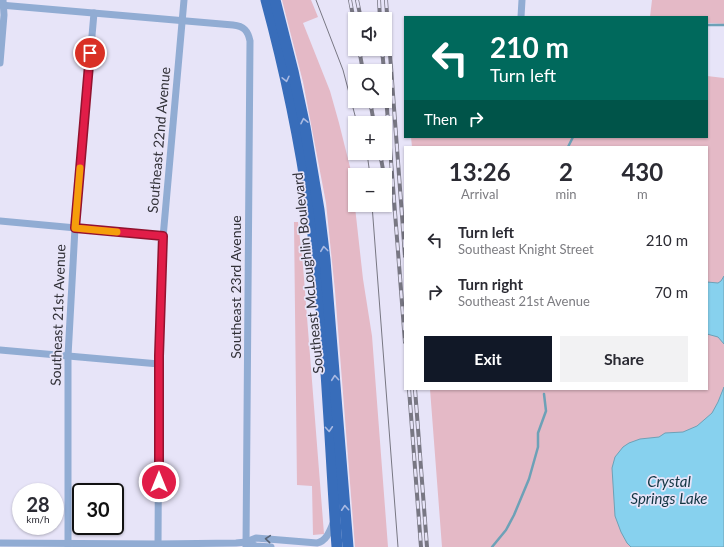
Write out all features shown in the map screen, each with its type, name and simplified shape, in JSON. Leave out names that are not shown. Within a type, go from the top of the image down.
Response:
[{"type":"highway","name":"Southeast McLoughlin Boulevard","points":[[266,0],[296,125],[311,214],[322,327],[337,547]]},
{"type":"highway","name":"Southeast McLoughlin Boulevard","points":[[275,0],[305,127],[319,210],[326,268],[348,547]]},
{"type":"street","name":"Southeast 22nd Avenue","points":[[158,545],[159,364],[163,236],[184,0]]},
{"type":"street","points":[[521,16],[522,0]]},
{"type":"street","points":[[0,63],[4,15],[2,3],[182,21]]},
{"type":"street","name":"Southeast 21st Avenue","points":[[68,545],[68,356],[75,228],[94,13]]},
{"type":"street","name":"Southeast 23rd Avenue","points":[[182,21],[242,27],[248,32],[250,41],[246,544]]},
{"type":"street","points":[[0,221],[163,236]]},
{"type":"street","points":[[0,350],[159,364]]},
{"type":"street","points":[[246,544],[256,538],[317,543],[322,542],[326,538],[335,519]]},
{"type":"street","points":[[0,543],[68,545],[246,544],[271,547]]},
{"type":"shaded area","points":[[282,0],[311,0],[318,17],[303,23],[330,91],[350,168],[348,168],[348,212],[356,212],[363,279],[372,336],[388,547],[355,547],[335,291],[326,203],[303,82]]},
{"type":"shaded area","points":[[652,0],[724,0],[724,24],[708,23],[708,16],[650,16]]},
{"type":"shaded area","points":[[708,76],[724,78],[724,547],[442,547],[430,390],[708,390],[708,146],[412,146],[411,138],[708,138]]},
{"type":"shaded area","points":[[294,222],[298,222],[303,266],[324,534],[313,535],[312,486],[297,485]]},
{"type":"water","points":[[724,276],[724,344],[718,337],[708,334],[708,282],[718,283]]},
{"type":"water","name":"Crystal Springs Lake","points":[[724,387],[724,547],[631,547],[621,532],[615,516],[612,468],[615,457],[623,447],[629,443],[640,439],[659,437],[665,433],[683,432],[697,426],[712,413]]},
{"type":"waterway","points":[[708,25],[724,25]]},
{"type":"waterway","points":[[568,146],[572,138]]},
{"type":"waterway","points":[[492,547],[506,530],[529,479],[538,447],[538,433],[546,411],[544,394]]},
{"type":"tram line","points":[[316,0],[343,70],[355,116]]},
{"type":"tram line","points":[[368,160],[369,168]]},
{"type":"tram line","points":[[373,212],[398,547]]},
{"type":"railway","points":[[350,0],[352,12]]},
{"type":"railway","points":[[357,0],[360,12]]},
{"type":"railway","points":[[379,0],[380,12]]},
{"type":"railway","points":[[386,0],[404,243]]},
{"type":"railway","points":[[360,56],[362,64]]},
{"type":"railway","points":[[383,56],[383,64]]},
{"type":"railway","points":[[371,108],[373,116]]},
{"type":"railway","points":[[387,108],[404,329]]},
{"type":"railway","points":[[381,160],[383,168]]},
{"type":"railway","points":[[409,390],[421,547]]},
{"type":"railway","points":[[415,390],[427,547]]},
{"type":"slow traffic","points":[[80,168],[75,228],[117,232]]},
{"type":"route","points":[[90,53],[75,228],[163,236],[159,356],[159,482]]}]
